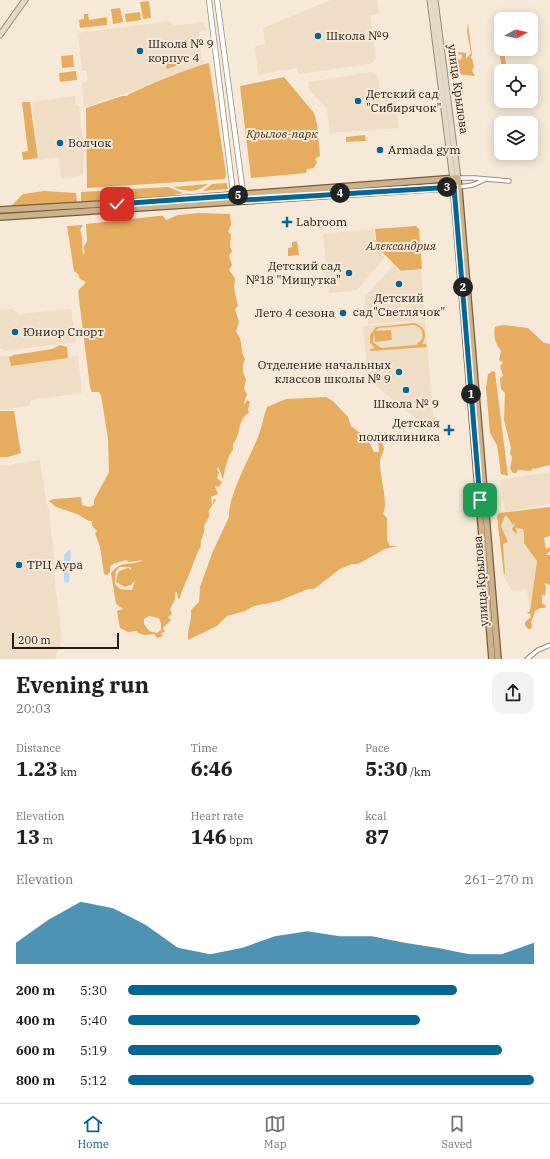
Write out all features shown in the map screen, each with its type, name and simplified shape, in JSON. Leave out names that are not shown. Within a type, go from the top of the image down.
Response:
[{"type":"main road","points":[[0,35],[25,0]]},
{"type":"main road","name":"улица Крылова","points":[[430,0],[456,179]]},
{"type":"main road","name":"улица Крылова","points":[[435,0],[456,179],[483,506],[498,659]]},
{"type":"main road","points":[[0,216],[456,179]]},
{"type":"main road","points":[[243,197],[252,200],[456,187]]},
{"type":"main road","points":[[0,210],[234,198]]},
{"type":"main road","name":"улица Крылова","points":[[483,506],[492,659]]},
{"type":"street","points":[[209,0],[234,198]]},
{"type":"street","points":[[216,0],[243,197]]},
{"type":"street","points":[[456,179],[486,179],[509,182]]},
{"type":"street","points":[[456,187],[473,185],[486,179]]},
{"type":"street","points":[[527,659],[538,650],[550,644]]},
{"type":"shaded area","name":"Школа №9","points":[[331,0],[377,0],[379,14],[370,15],[376,59],[371,64],[298,74],[297,68],[258,75],[255,46],[265,44],[263,28]]},
{"type":"shaded area","name":"Школа № 9 корпус 4","points":[[171,21],[172,26],[204,22],[206,31],[199,32],[203,68],[84,107],[82,82],[88,81],[86,71],[82,71],[78,33]]},
{"type":"shaded area","name":"Детский сад \"Сибирячок\"","points":[[372,72],[378,76],[380,93],[394,92],[399,128],[330,133],[327,109],[309,90],[308,82]]},
{"type":"shaded area","name":"Волчок","points":[[75,96],[76,105],[79,106],[84,156],[83,175],[61,179],[59,157],[39,160],[32,102]]},
{"type":"shaded area","name":"Детский сад №18 \"Мишутка\"","points":[[374,229],[376,247],[385,257],[357,290],[329,293],[323,234]]},
{"type":"shaded area","name":"Детский сад\"Светлячок\"","points":[[394,265],[401,272],[421,270],[426,320],[368,324],[365,296]]},
{"type":"shaded area","points":[[12,309],[19,314],[71,309],[76,342],[5,351],[0,348],[0,310]]},
{"type":"shaded area","name":"Отделение начальных классов школы № 9","points":[[425,321],[434,422],[428,423],[426,427],[368,379],[363,326]]},
{"type":"shaded area","points":[[10,356],[12,365],[78,356],[82,393],[31,400],[29,406],[0,410],[0,357]]},
{"type":"shaded area","name":"ТРЦ Аура","points":[[40,460],[46,501],[49,511],[55,566],[54,575],[62,640],[55,659],[0,659],[0,466]]},
{"type":"shaded area","points":[[550,472],[550,504],[505,512],[500,480]]},
{"type":"shaded area","points":[[526,512],[526,545],[537,561],[530,611],[527,590],[512,591],[504,577],[498,518],[505,514]]},
{"type":"green space","points":[[149,1],[151,18],[143,19],[140,2]]},
{"type":"green space","points":[[120,8],[123,22],[113,24],[111,9]]},
{"type":"green space","points":[[140,12],[141,20],[126,22],[125,14]]},
{"type":"green space","points":[[84,14],[88,14],[89,20],[107,17],[107,25],[80,28],[79,20],[84,19]]},
{"type":"green space","points":[[468,23],[472,55],[470,57],[474,66],[472,71],[475,76],[463,75],[459,72],[458,59],[461,60],[462,55],[458,54],[459,52],[466,53],[466,59],[471,53],[467,32]]},
{"type":"green space","points":[[73,55],[74,67],[62,68],[61,56]]},
{"type":"green space","points":[[178,56],[181,64],[167,69],[164,61]]},
{"type":"green space","points":[[500,56],[505,56],[506,64],[501,64]]},
{"type":"green space","points":[[209,63],[226,174],[225,179],[87,188],[86,108],[122,96],[127,96],[166,78]]},
{"type":"green space","points":[[76,71],[77,80],[60,82],[59,73]]},
{"type":"green space","name":"Крылов-парк","points":[[284,77],[314,113],[317,124],[320,156],[315,159],[317,162],[314,168],[307,169],[306,173],[251,178],[240,86]]},
{"type":"green space","points":[[22,102],[30,102],[38,158],[23,160],[22,152],[28,151]]},
{"type":"green space","points":[[365,135],[366,141],[346,142],[346,137]]},
{"type":"green space","points":[[227,183],[228,189],[203,191],[212,184]]},
{"type":"green space","points":[[208,184],[200,189],[191,191],[173,187]]},
{"type":"green space","points":[[168,187],[183,193],[165,197],[84,203],[81,201],[81,192]]},
{"type":"green space","points":[[44,191],[76,193],[77,202],[10,207],[23,194]]},
{"type":"green space","points":[[200,213],[230,214],[231,225],[228,232],[231,234],[230,246],[232,251],[229,256],[232,265],[229,270],[235,278],[234,288],[238,306],[235,309],[239,322],[236,332],[240,338],[242,352],[245,359],[243,364],[246,379],[244,389],[247,394],[244,403],[245,404],[247,400],[250,402],[248,410],[249,413],[245,416],[241,423],[237,437],[233,444],[233,450],[229,455],[226,464],[223,480],[218,466],[217,470],[219,472],[217,478],[222,482],[219,487],[215,486],[218,494],[211,497],[212,505],[214,499],[216,500],[209,510],[209,517],[204,526],[201,546],[196,555],[180,598],[178,599],[177,592],[175,593],[175,600],[170,609],[172,614],[168,617],[171,620],[163,628],[165,632],[161,633],[163,636],[157,638],[154,634],[147,635],[136,631],[128,632],[120,628],[117,611],[123,609],[116,604],[111,573],[119,566],[143,560],[129,562],[126,560],[113,564],[110,567],[110,572],[107,575],[104,574],[100,547],[95,533],[97,531],[92,526],[92,521],[56,507],[49,501],[54,499],[81,497],[82,505],[90,507],[94,505],[94,500],[109,472],[108,439],[101,395],[99,392],[92,392],[90,387],[78,291],[86,282],[80,279],[78,274],[74,271],[67,226],[83,225],[80,230],[83,254],[85,252],[83,248],[87,241],[86,224],[158,216],[163,216],[166,220],[178,215]],"holes":[[[120,567],[130,567],[132,570],[128,568],[119,571],[116,582],[125,587],[131,585],[135,580],[132,590],[120,589],[115,584],[116,571]],[[149,616],[159,618],[161,630],[157,633],[149,631],[144,624],[144,619]]]},
{"type":"green space","name":"Александрия","points":[[416,226],[419,229],[422,269],[401,271],[377,247],[375,229]]},
{"type":"green space","points":[[297,241],[299,255],[288,256],[288,248],[292,247],[292,242]]},
{"type":"green space","points":[[414,323],[418,324],[421,326],[425,334],[422,344],[426,344],[427,347],[371,351],[370,349],[375,348],[370,343],[370,335],[376,327]],"holes":[[[414,325],[418,327],[423,334],[422,339],[416,345],[381,348],[373,342],[374,332],[375,342],[392,340],[391,330],[375,331],[379,328]]]},
{"type":"green space","points":[[503,325],[528,328],[544,343],[550,344],[550,466],[535,469],[533,468],[531,471],[518,470],[516,473],[513,473],[510,469],[512,457],[510,454],[511,448],[504,420],[505,393],[501,389],[500,378],[503,376],[500,366],[503,363],[499,360],[501,351],[494,336],[495,327]]},
{"type":"green space","points":[[60,345],[67,347],[68,358],[11,366],[9,357],[52,349]]},
{"type":"green space","points":[[493,371],[495,372],[508,476],[501,474],[497,445],[490,433],[486,388],[488,374]]},
{"type":"green space","points":[[326,397],[333,401],[348,417],[351,426],[367,438],[374,452],[379,452],[379,431],[384,449],[380,460],[380,467],[385,503],[383,514],[387,518],[387,540],[390,546],[397,546],[385,549],[358,564],[352,564],[340,569],[314,589],[308,589],[279,601],[254,606],[245,611],[227,616],[217,626],[188,640],[191,610],[199,602],[200,587],[213,551],[229,517],[232,498],[258,437],[267,407],[286,399]]},
{"type":"green space","points":[[0,411],[14,411],[21,453],[8,457],[0,457]]},
{"type":"green space","points":[[550,507],[550,536],[544,538],[546,549],[550,547],[550,551],[546,555],[550,555],[550,585],[544,583],[546,587],[545,596],[542,595],[542,603],[546,606],[545,608],[540,608],[535,611],[531,623],[531,629],[528,629],[525,622],[531,617],[530,614],[527,613],[530,611],[537,561],[524,543],[523,529],[516,528],[517,534],[512,528],[515,525],[514,523],[513,525],[507,516],[505,516],[501,526],[508,542],[503,544],[504,575],[497,517],[499,513]]},
{"type":"water","points":[[69,550],[71,551],[69,582],[67,583],[64,581],[64,555]]},
{"type":"place","name":"Школа №9","points":[[318,36]]},
{"type":"place","name":"Школа № 9 корпус 4","points":[[140,51]]},
{"type":"place","name":"Детский сад \"Сибирячок\"","points":[[358,101]]},
{"type":"place","name":"Волчок","points":[[60,143]]},
{"type":"place","name":"Armada gym","points":[[380,150]]},
{"type":"place","name":"Labroom","points":[[287,222]]},
{"type":"place","name":"Детский сад №18 \"Мишутка\"","points":[[349,273]]},
{"type":"place","name":"Детский сад\"Светлячок\"","points":[[399,284]]},
{"type":"place","name":"Лето 4 сезона","points":[[343,313]]},
{"type":"place","name":"Юниор Спорт","points":[[15,332]]},
{"type":"place","name":"Отделение начальных классов школы № 9","points":[[399,372]]},
{"type":"place","name":"Школа № 9","points":[[406,390]]},
{"type":"place","name":"Детская поликлиника","points":[[449,430]]},
{"type":"place","name":"ТРЦ Аура","points":[[19,565]]},
{"type":"route","points":[[117,204],[243,195],[244,200],[444,186],[454,187],[480,500]]}]
